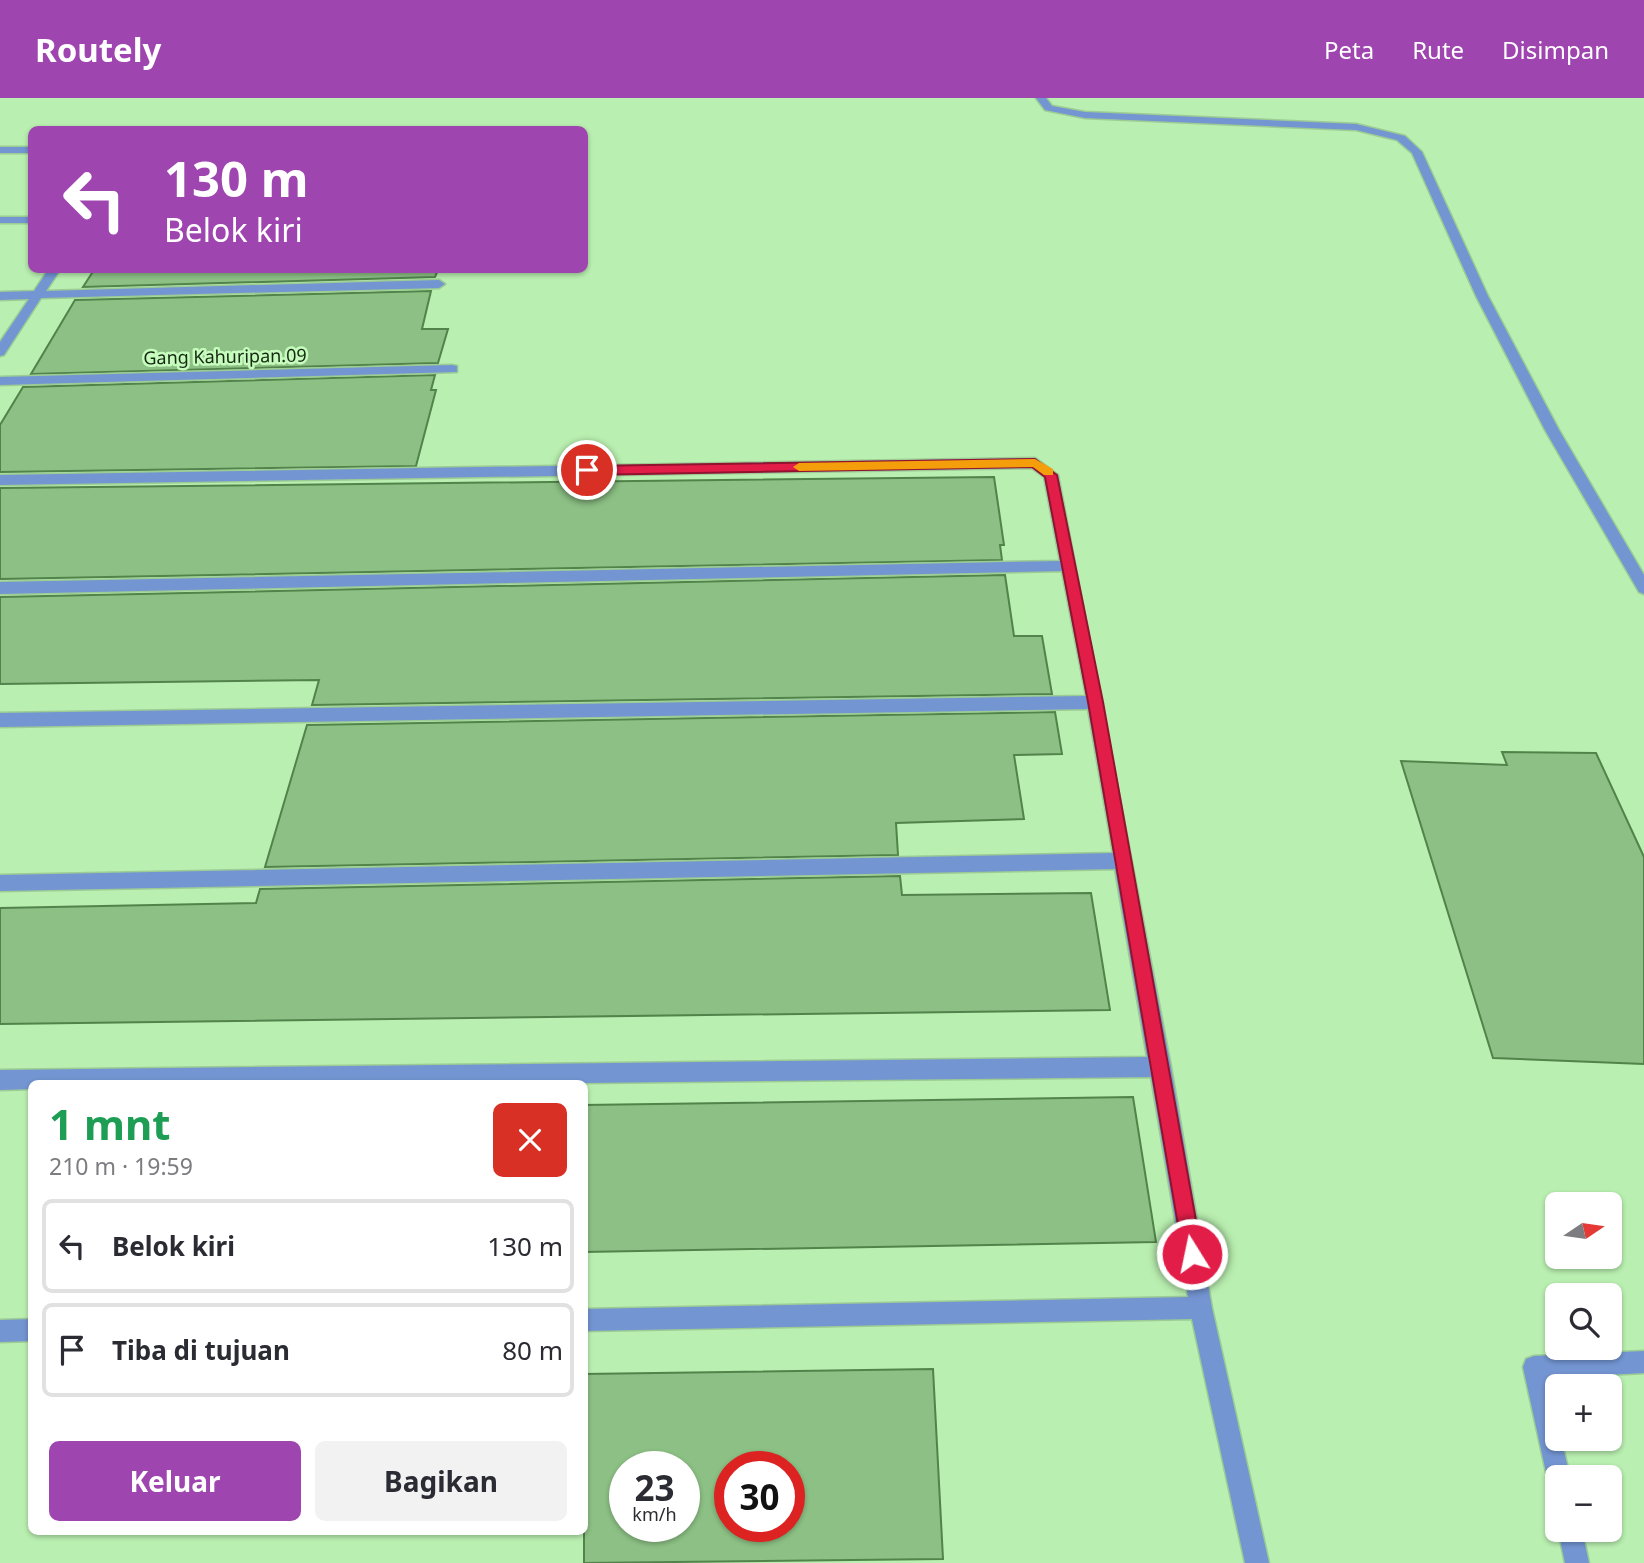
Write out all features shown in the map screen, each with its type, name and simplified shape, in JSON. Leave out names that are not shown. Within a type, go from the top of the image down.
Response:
[{"type":"street","points":[[1041,98],[1049,108],[1085,116],[1356,127],[1388,132],[1412,145],[1427,170],[1482,296],[1552,430],[1644,588]]},
{"type":"street","points":[[0,149],[28,149]]},
{"type":"street","points":[[0,220],[28,220]]},
{"type":"street","points":[[0,352],[52,273]]},
{"type":"street","points":[[0,296],[439,284]]},
{"type":"street","name":"Gang Kahuripan.09","points":[[0,380],[452,369]]},
{"type":"street","points":[[0,480],[1035,463],[1051,475],[1096,702],[1201,1308],[1258,1563]]},
{"type":"street","points":[[0,588],[1067,566]]},
{"type":"street","points":[[0,720],[1096,702]]},
{"type":"street","points":[[0,883],[1123,861]]},
{"type":"street","points":[[0,1080],[1161,1067]]},
{"type":"street","points":[[588,1320],[1201,1308]]},
{"type":"street","points":[[0,1331],[28,1330]]},
{"type":"street","points":[[1555,1465],[1534,1367],[1644,1362]]},
{"type":"street","points":[[1573,1542],[1577,1563]]},
{"type":"building","points":[[92,273],[437,273],[435,277],[83,287]]},
{"type":"building","points":[[431,291],[422,329],[448,329],[438,363],[31,374],[75,300]]},
{"type":"building","points":[[435,375],[431,390],[436,390],[416,466],[0,472],[0,425],[23,387]]},
{"type":"building","points":[[994,477],[1004,545],[1000,545],[1002,560],[0,579],[0,488]]},
{"type":"building","points":[[1005,575],[1014,636],[1042,636],[1052,694],[312,705],[319,680],[0,684],[0,597]]},
{"type":"building","points":[[1055,712],[1062,754],[1014,755],[1024,819],[896,823],[898,855],[265,867],[307,725]]},
{"type":"building","points":[[1502,752],[1596,753],[1644,857],[1644,1064],[1493,1058],[1401,761],[1507,765]]},
{"type":"building","points":[[900,876],[902,895],[1091,893],[1110,1010],[0,1024],[0,908],[256,903],[260,889]]},
{"type":"building","points":[[1133,1097],[1156,1242],[588,1252],[588,1105]]},
{"type":"building","points":[[933,1369],[943,1559],[584,1563],[584,1535],[588,1535],[588,1374]]},
{"type":"slow traffic","points":[[799,467],[1035,463],[1048,472]]},
{"type":"route","points":[[587,470],[1035,463],[1051,475],[1096,702],[1192,1254]]}]
